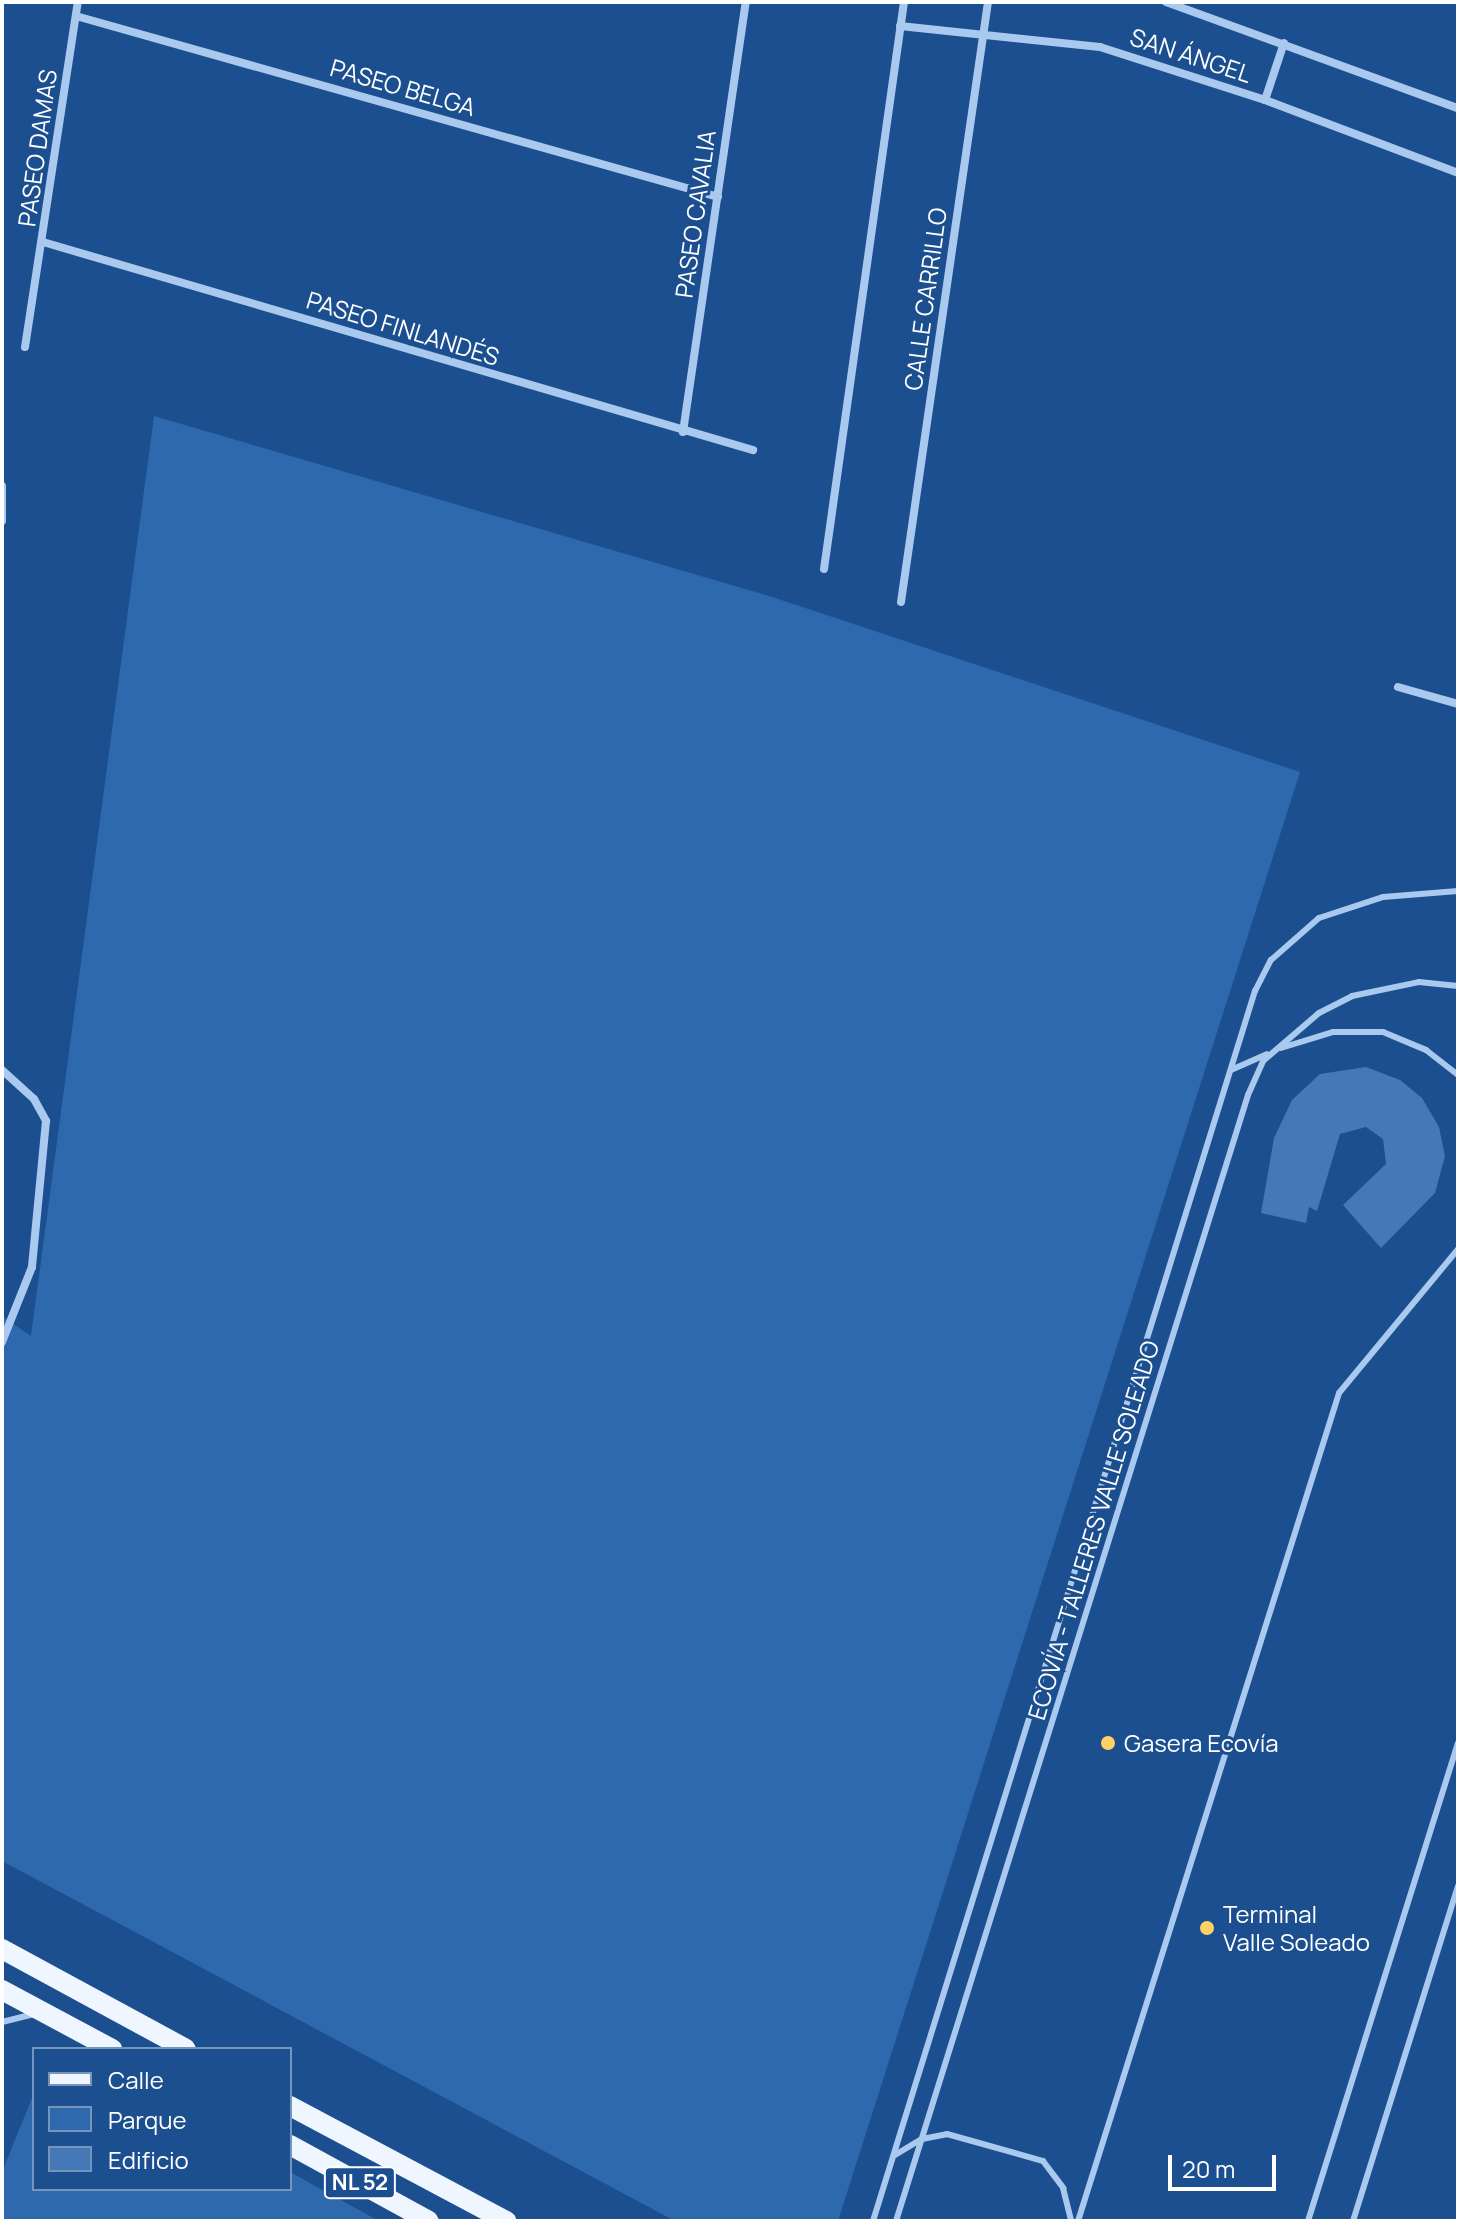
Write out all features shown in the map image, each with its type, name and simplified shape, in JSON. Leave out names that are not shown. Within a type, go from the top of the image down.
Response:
[{"type":"main road","points":[[2,1949],[182,2047]]},
{"type":"main road","points":[[2,1990],[108,2047]]},
{"type":"main road","points":[[292,2107],[506,2221]]},
{"type":"main road","name":"NL 52","points":[[292,2146],[429,2221]]},
{"type":"street","name":"PASEO DAMAS","points":[[25,347],[78,2]]},
{"type":"street","name":"PASEO CAVALIA","points":[[683,432],[746,2]]},
{"type":"street","points":[[824,569],[904,2]]},
{"type":"street","name":"CALLE CARRILLO","points":[[901,602],[988,2]]},
{"type":"street","name":"SAN ÁNGEL","points":[[1166,2],[1458,108]]},
{"type":"street","name":"PASEO BELGA","points":[[76,16],[718,197]]},
{"type":"street","name":"SAN ÁNGEL","points":[[900,26],[982,38],[1050,38],[1100,47],[1265,100],[1458,173]]},
{"type":"street","points":[[1265,100],[1284,43]]},
{"type":"street","name":"PASEO FINLANDÉS","points":[[43,242],[683,432],[753,450]]},
{"type":"street","points":[[2,486],[2,521]]},
{"type":"street","points":[[1398,687],[1458,704]]},
{"type":"street","points":[[2,1070],[34,1099],[46,1121],[32,1267],[2,1342]]},
{"type":"lane","points":[[873,2221],[1255,991],[1271,960],[1293,936],[1351,905],[1458,891]]},
{"type":"lane","name":"ECOVÍA - TALLERES VALLE SOLEADO","points":[[896,2221],[1248,1095],[1263,1061],[1319,1013],[1352,996],[1419,982],[1458,986]]},
{"type":"lane","points":[[1231,1070],[1274,1051],[1333,1032],[1383,1032],[1426,1050],[1458,1075]]},
{"type":"lane","points":[[1078,2221],[1339,1393],[1458,1249]]},
{"type":"lane","points":[[1308,2221],[1458,1743]]},
{"type":"lane","points":[[1353,2221],[1458,1886]]},
{"type":"lane","points":[[2,2022],[43,2011]]},
{"type":"lane","points":[[894,2155],[922,2139],[947,2134],[1043,2161],[1063,2188],[1071,2221]]},
{"type":"green space","points":[[154,416],[769,596],[1300,772],[838,2221],[675,2221],[2,1861],[2,1316],[31,1336]]},
{"type":"green space","points":[[32,2098],[32,2191],[292,2191],[292,2173],[379,2221],[2,2221],[2,2172]]},
{"type":"building","points":[[1366,1067],[1400,1080],[1422,1098],[1439,1127],[1445,1156],[1435,1193],[1381,1248],[1343,1205],[1386,1164],[1383,1139],[1366,1127],[1340,1134],[1317,1211],[1309,1207],[1306,1223],[1261,1213],[1274,1138],[1292,1100],[1320,1074]]},
{"type":"place","name":"Gasera Ecovía","points":[[1108,1743]]},
{"type":"place","name":"Terminal Valle Soleado","points":[[1207,1928]]}]
